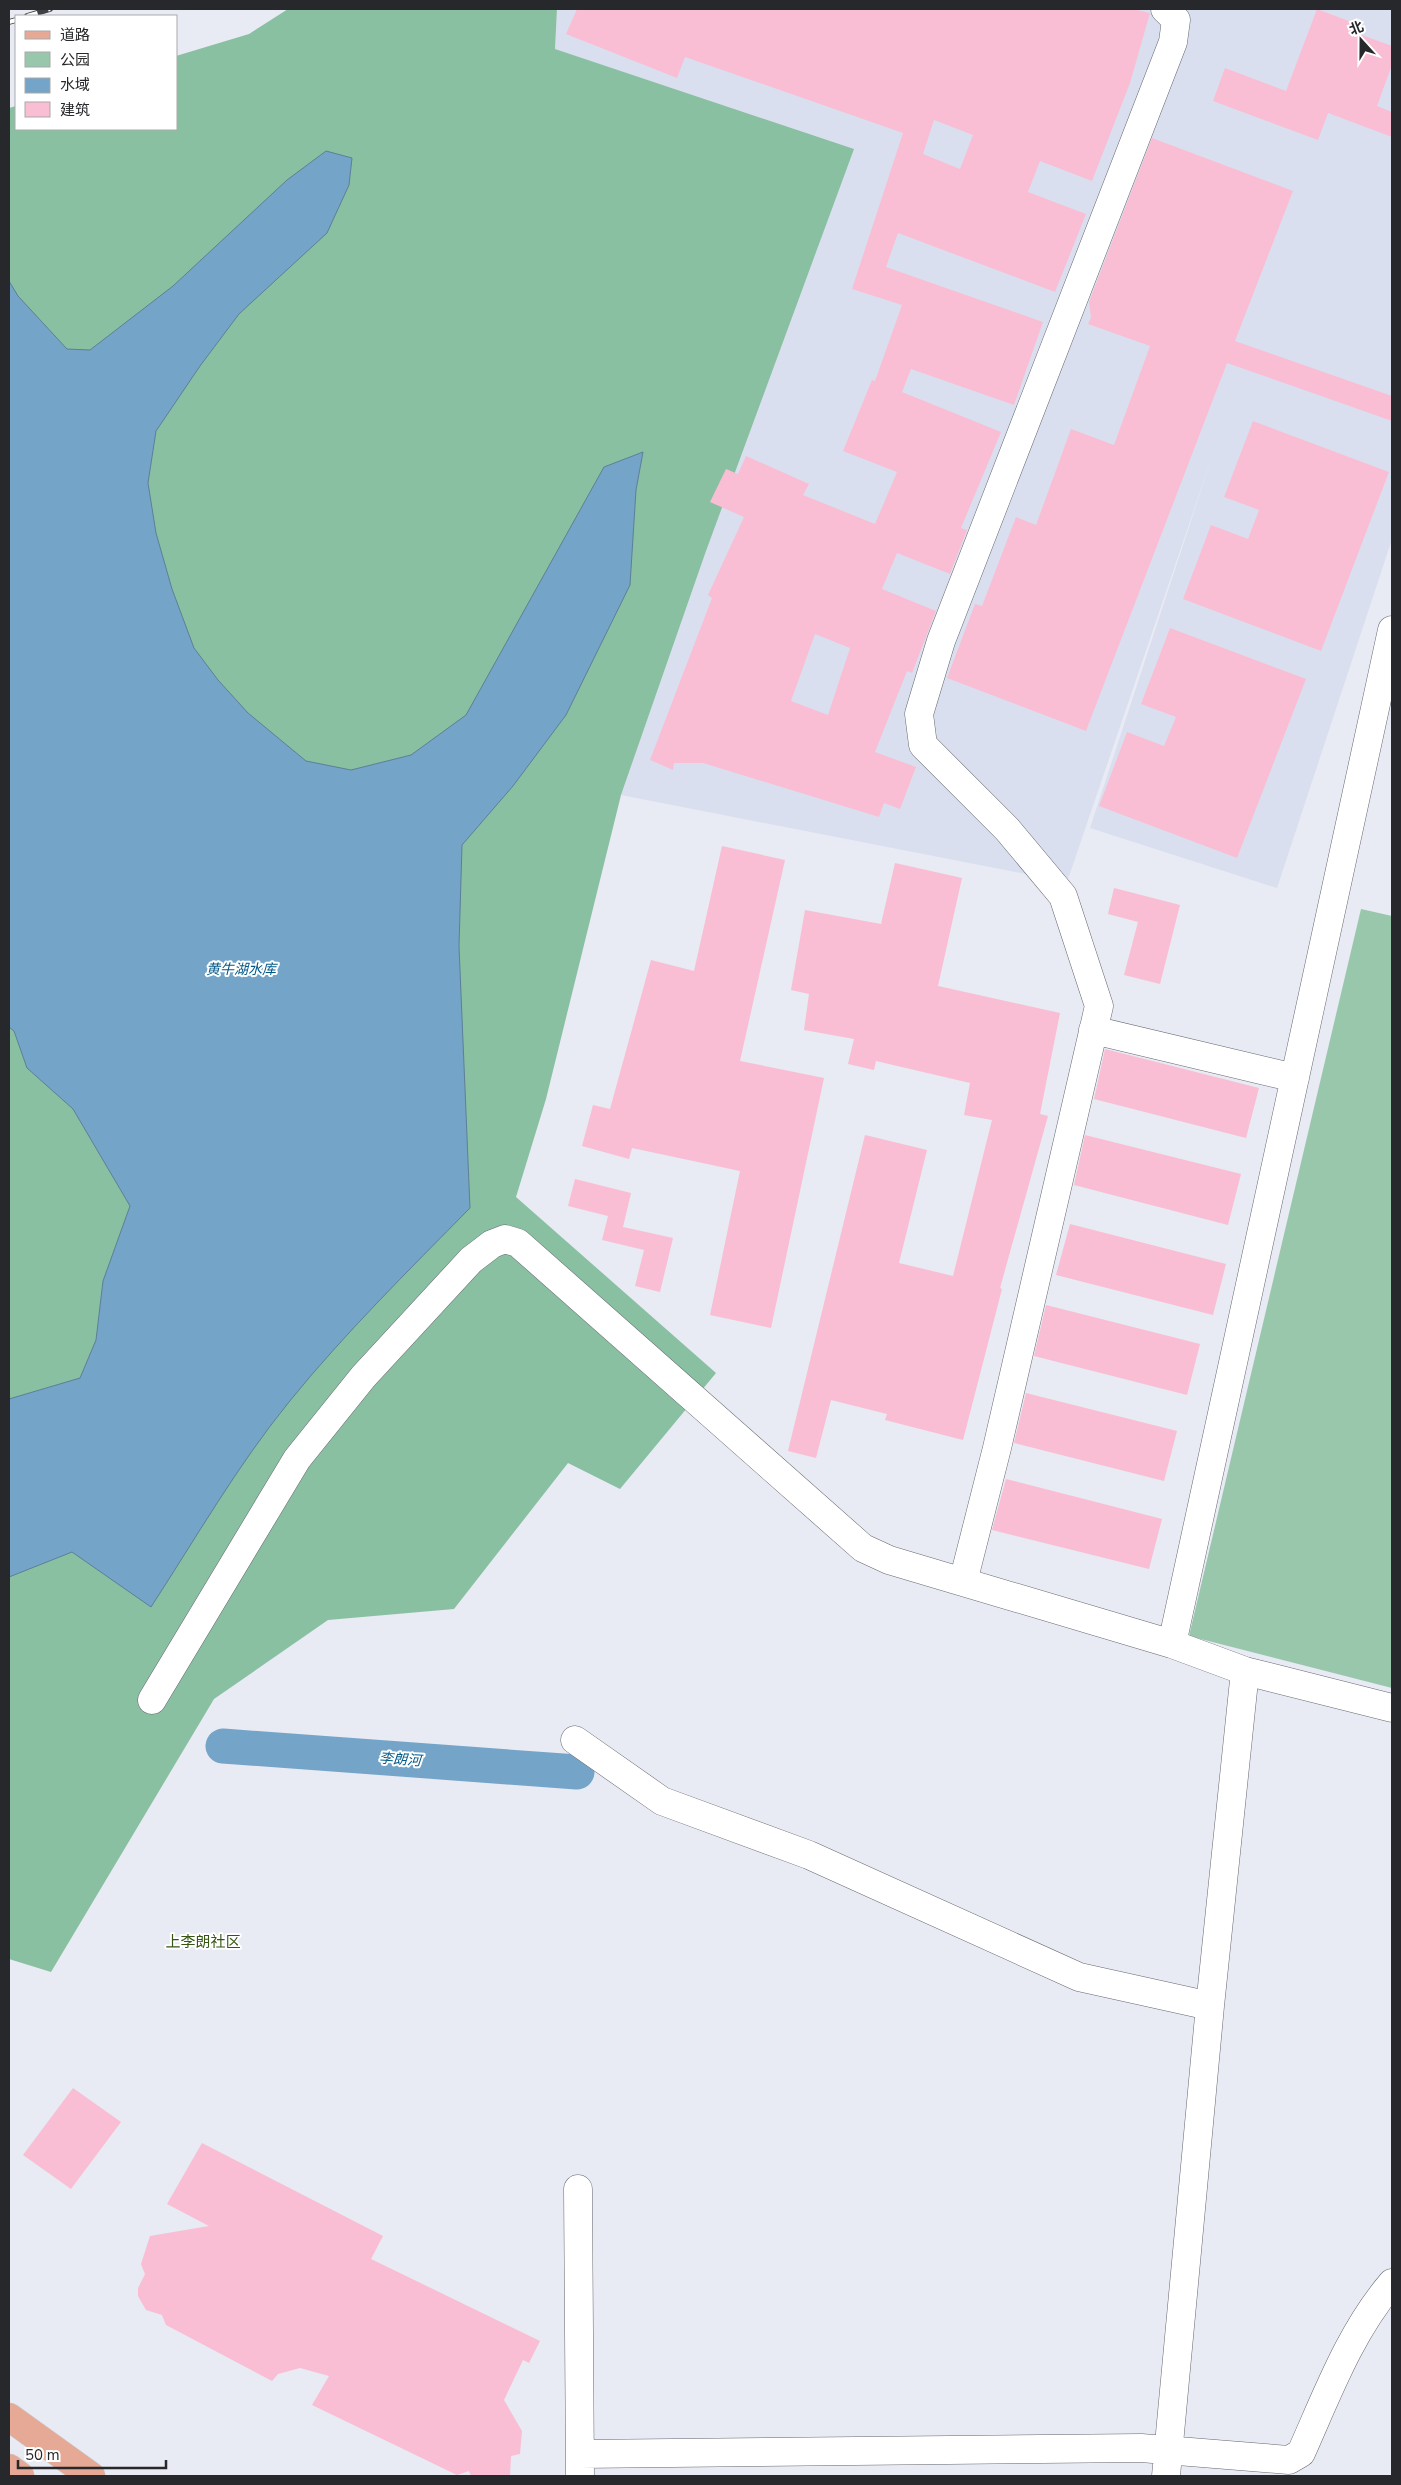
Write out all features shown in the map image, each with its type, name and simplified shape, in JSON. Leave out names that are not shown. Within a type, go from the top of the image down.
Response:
[{"type":"main road","points":[[9,2417],[91,2476]]},
{"type":"main road","points":[[9,2468],[20,2476]]},
{"type":"street","points":[[963,1582],[997,1448],[1098,1006],[1063,896],[1008,829],[923,745],[919,714],[941,642],[1173,42],[1176,20],[1165,9]]},
{"type":"street","points":[[1172,1644],[1392,630]]},
{"type":"street","points":[[1093,1030],[1295,1078]]},
{"type":"street","points":[[152,1700],[296,1459],[364,1377],[471,1260],[492,1244],[505,1238],[518,1243],[864,1548],[889,1560],[1172,1644],[1245,1671],[1392,1708]]},
{"type":"street","points":[[1167,2463],[1210,2006],[1245,1671]]},
{"type":"street","points":[[575,1740],[662,1801],[809,1854],[1079,1977],[1210,2006]]},
{"type":"street","points":[[578,2189],[580,2465],[1141,2448],[1167,2463],[1289,2460],[1301,2453],[1373,2305],[1392,2283]]},
{"type":"shaded area","points":[[557,9],[1392,9],[1392,539],[1277,888],[1090,828],[1212,457],[1067,882],[621,795],[706,551],[555,49]]},
{"type":"green space","points":[[288,9],[557,9],[555,49],[854,149],[706,551],[621,795],[546,1099],[516,1197],[716,1373],[620,1489],[568,1463],[454,1609],[328,1620],[214,1699],[51,1972],[9,1959],[9,108],[15,106],[15,130],[178,130],[178,55],[249,34]]},
{"type":"green space","points":[[1361,909],[1392,916],[1392,1688],[1189,1636]]},
{"type":"water","name":"黄牛湖水库","points":[[326,151],[352,158],[349,185],[327,233],[239,314],[200,366],[156,431],[148,483],[156,533],[172,589],[194,648],[218,680],[248,713],[306,761],[351,770],[411,755],[466,715],[604,467],[643,452],[636,490],[630,585],[566,715],[513,786],[462,845],[459,946],[470,1208],[354,1327],[289,1402],[234,1477],[151,1607],[72,1552],[9,1577],[9,1399],[80,1378],[96,1340],[103,1281],[130,1206],[73,1109],[27,1068],[14,1031],[9,1027],[9,281],[18,296],[67,349],[90,350],[173,286],[287,180]]},
{"type":"building","points":[[577,9],[1133,9],[1150,13],[1130,83],[1092,181],[1040,161],[1028,192],[1086,214],[1055,292],[898,233],[886,267],[1043,322],[1014,405],[911,369],[902,392],[1001,432],[961,528],[967,530],[950,574],[897,553],[882,589],[936,611],[912,673],[907,671],[875,752],[916,767],[900,809],[884,803],[879,817],[703,763],[674,763],[673,770],[650,760],[712,598],[708,595],[744,517],[710,502],[726,469],[738,474],[746,456],[809,484],[803,495],[875,524],[897,472],[843,451],[872,380],[875,381],[902,305],[852,289],[903,133],[685,57],[677,78],[566,34]],"holes":[[[934,120],[973,135],[960,169],[923,154]],[[815,634],[850,648],[828,715],[791,701]]]},
{"type":"building","points":[[1317,9],[1362,26],[1359,34],[1392,46],[1392,65],[1377,106],[1392,112],[1392,137],[1328,113],[1318,140],[1213,101],[1225,68],[1286,91]]},
{"type":"building","points":[[1152,138],[1293,191],[1235,341],[1392,396],[1392,421],[1227,363],[1086,731],[947,678],[975,604],[982,606],[1016,517],[1036,525],[1071,429],[1114,445],[1150,346],[1088,324],[1091,317],[1089,302]]},
{"type":"building","points":[[1253,421],[1389,472],[1321,651],[1183,599],[1211,525],[1248,539],[1259,510],[1224,497]]},
{"type":"building","points":[[1170,628],[1306,679],[1237,858],[1099,806],[1127,732],[1164,746],[1176,717],[1141,704]]},
{"type":"building","points":[[722,846],[785,860],[740,1061],[824,1078],[771,1328],[710,1315],[740,1171],[632,1148],[629,1159],[582,1146],[593,1105],[610,1109],[651,960],[694,971]]},
{"type":"building","points":[[895,863],[962,878],[938,986],[1060,1013],[1040,1114],[1048,1116],[1000,1288],[1002,1289],[963,1440],[885,1420],[887,1414],[831,1400],[816,1458],[788,1451],[865,1135],[927,1150],[899,1263],[953,1276],[992,1120],[964,1115],[970,1083],[876,1061],[874,1070],[848,1064],[854,1039],[804,1030],[809,994],[791,990],[805,910],[881,924]]},
{"type":"building","points":[[1114,888],[1180,905],[1160,984],[1124,975],[1138,922],[1108,914]]},
{"type":"building","points":[[1105,1049],[1259,1088],[1246,1138],[1094,1099]]},
{"type":"building","points":[[1085,1135],[1241,1174],[1228,1225],[1074,1185]]},
{"type":"building","points":[[575,1179],[631,1193],[623,1227],[673,1238],[660,1292],[635,1286],[644,1250],[602,1240],[608,1216],[568,1206]]},
{"type":"building","points":[[1070,1224],[1226,1264],[1213,1315],[1056,1275]]},
{"type":"building","points":[[1046,1305],[1200,1344],[1187,1395],[1034,1356]]},
{"type":"building","points":[[1026,1393],[1177,1431],[1164,1481],[1014,1443]]},
{"type":"building","points":[[1006,1479],[1162,1519],[1149,1569],[992,1530]]},
{"type":"building","points":[[73,2088],[121,2122],[71,2189],[23,2155]]},
{"type":"building","points":[[202,2143],[383,2236],[371,2259],[540,2341],[529,2363],[523,2360],[504,2400],[522,2431],[520,2454],[511,2456],[510,2476],[471,2476],[469,2471],[457,2475],[312,2405],[329,2376],[300,2368],[278,2374],[272,2381],[166,2325],[162,2315],[146,2310],[138,2296],[138,2288],[145,2274],[141,2264],[150,2236],[209,2226],[167,2204]]},
{"type":"waterway","name":"李朗河","points":[[223,1746],[577,1772]]},
{"type":"railway","points":[[30,15],[50,9]]},
{"type":"railway","points":[[9,22],[15,20]]},
{"type":"district","name":"上李朗社区","points":[[203,1942]]}]
